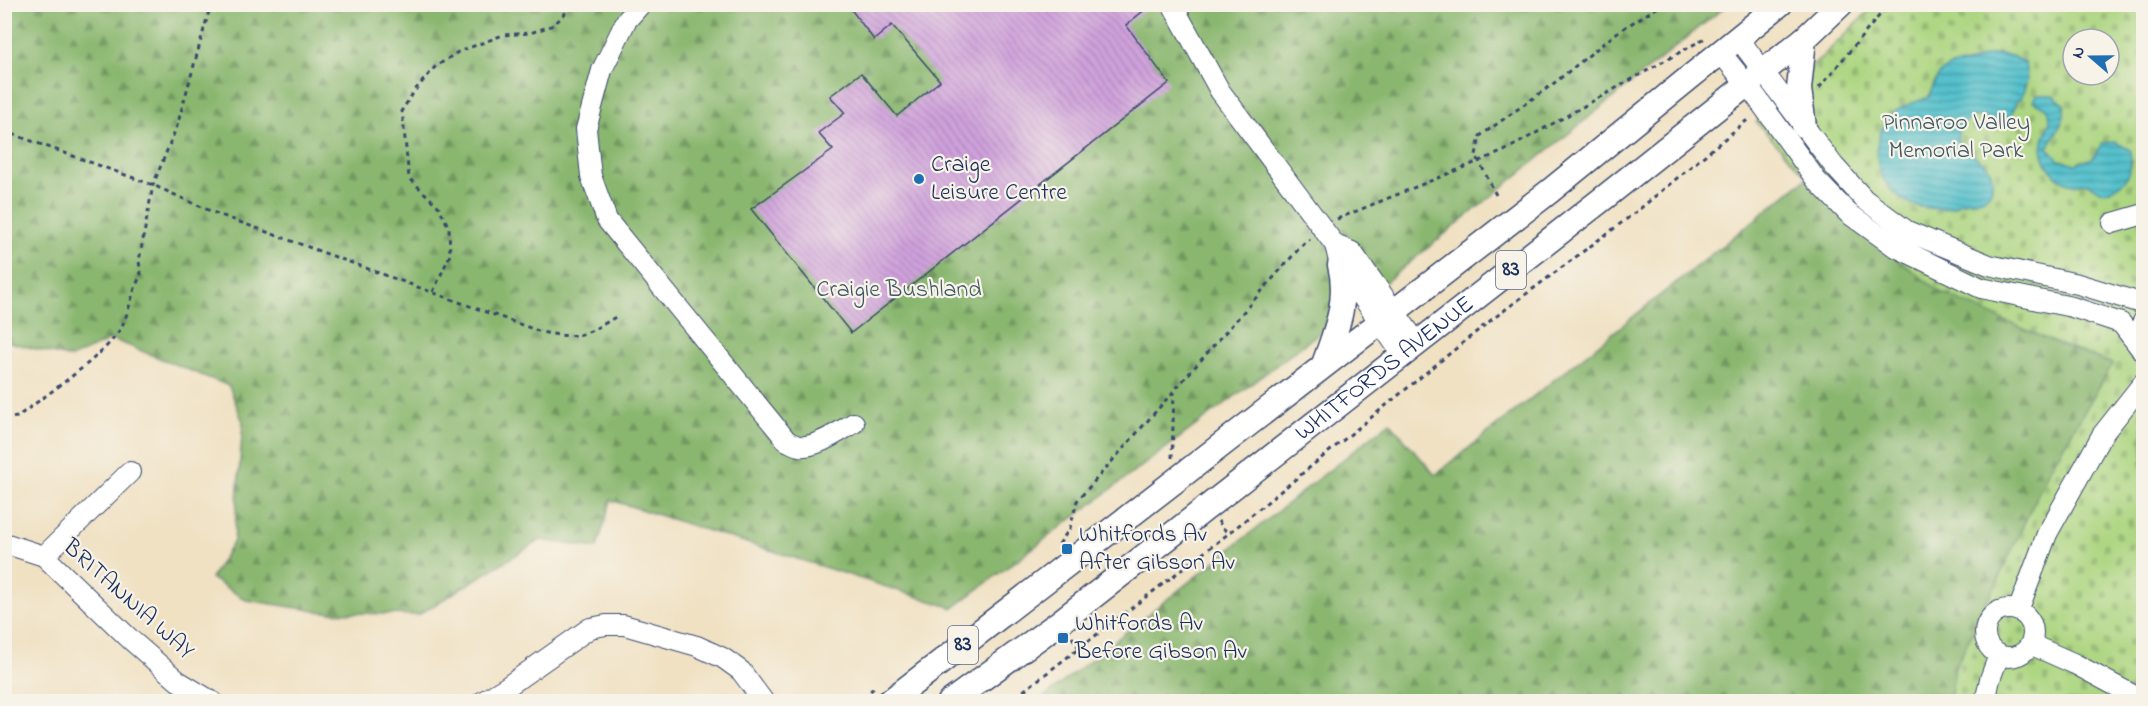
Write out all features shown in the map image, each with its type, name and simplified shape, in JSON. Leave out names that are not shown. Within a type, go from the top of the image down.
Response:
[{"type":"main road","name":"WHITFORDS AVENUE","points":[[882,694],[1387,317],[1550,191],[1725,41],[1780,4]]},
{"type":"main road","name":"WHITFORDS AVENUE","points":[[950,702],[1060,622],[1755,79],[1804,39],[1841,4]]},
{"type":"main road","points":[[1804,39],[1799,89],[1804,126]]},
{"type":"main road","points":[[1324,364],[1339,320],[1343,299],[1343,279],[1337,255]]},
{"type":"street","points":[[641,4],[626,21],[602,70],[586,129],[591,176],[607,220],[787,441],[800,446],[813,444],[827,439],[854,423]]},
{"type":"street","points":[[1172,4],[1220,91],[1322,230],[1337,255],[1387,317],[1409,349]]},
{"type":"street","points":[[1725,41],[1755,79],[1818,181],[1848,213],[1894,246],[1981,288],[2072,307],[2121,323],[2142,351]]},
{"type":"street","points":[[1755,79],[1804,126],[1834,166],[1864,199],[1907,231],[1989,265],[2078,284],[2144,304]]},
{"type":"street","points":[[2113,223],[2144,214]]},
{"type":"street","points":[[2142,351],[2138,339],[2139,328],[2144,320]]},
{"type":"street","points":[[2018,611],[2052,524],[2102,435],[2144,382]]},
{"type":"street","points":[[44,556],[129,472]]},
{"type":"street","name":"BRITANNIA WAY","points":[[4,543],[44,556],[146,654],[178,681],[213,702]]},
{"type":"street","points":[[2006,609],[2018,611],[2030,621],[2033,629],[2030,644],[2019,655],[2010,657],[1999,655],[1987,643],[1985,635],[1987,624],[1998,612],[2006,609]]},
{"type":"street","points":[[482,702],[590,628],[624,625],[697,646],[723,658],[741,671],[764,702]]},
{"type":"street","points":[[2030,644],[2075,664],[2144,701]]},
{"type":"street","points":[[1985,702],[1999,655]]},
{"type":"path","points":[[4,419],[17,417],[116,337],[130,306],[135,285],[141,275],[139,261],[153,185],[177,126],[211,4]]},
{"type":"path","points":[[433,292],[450,255],[449,228],[439,207],[409,178],[402,110],[435,67],[458,52],[503,35],[530,33],[554,25],[574,4]]},
{"type":"path","points":[[1496,195],[1476,155],[1480,136],[1553,84],[1619,31],[1664,4]]},
{"type":"path","points":[[1810,90],[1820,88],[1889,4]]},
{"type":"path","points":[[1054,550],[1070,528],[1077,501],[1304,243],[1330,222],[1504,151],[1694,42],[1725,41]]},
{"type":"path","points":[[1009,702],[1228,534],[1485,324],[1636,212],[1749,119]]},
{"type":"path","points":[[4,131],[153,185],[215,213],[541,332],[562,336],[586,335],[619,315]]},
{"type":"path","points":[[1172,458],[1174,391]]},
{"type":"path","points":[[856,702],[882,694]]},
{"type":"green space","name":"Craigie Bushland","points":[[4,5],[1727,5],[1371,294],[953,608],[611,500],[597,548],[540,540],[418,615],[324,612],[246,600],[211,578],[234,541],[243,422],[229,386],[112,339],[71,358],[5,341]]},
{"type":"green space","name":"Pinnaroo Valley Memorial Park","points":[[1875,5],[2143,5],[2143,701],[1950,701],[1955,668],[2049,470],[2113,364],[2058,344],[1942,293],[1853,226],[1756,122]]},
{"type":"green space","points":[[1807,178],[2058,344],[2113,364],[2049,470],[1955,668],[1950,701],[1045,702],[1043,698],[1390,422],[1435,475]]},
{"type":"water","points":[[1998,54],[2012,56],[2025,63],[2027,80],[2022,97],[2017,101],[2011,116],[2005,121],[1976,116],[1963,124],[1957,139],[1966,151],[1985,163],[1989,169],[1992,177],[1991,192],[1985,198],[1960,202],[1955,206],[1941,209],[1912,204],[1899,197],[1881,174],[1877,161],[1877,146],[1881,132],[1889,118],[1902,107],[1929,97],[1941,72],[1950,66],[1968,64],[1985,56]]},
{"type":"water","points":[[2036,95],[2053,95],[2064,104],[2062,122],[2048,148],[2059,160],[2076,164],[2093,158],[2102,143],[2115,142],[2130,150],[2131,166],[2124,182],[2104,192],[2085,183],[2075,184],[2060,179],[2050,168],[2043,155],[2043,141],[2050,122],[2048,109],[2033,101]]},
{"type":"building","name":"Craige Leisure Centre","points":[[847,4],[1152,4],[1126,25],[1169,83],[851,333],[751,209],[833,150],[818,133],[845,113],[830,96],[861,73],[897,116],[940,81],[892,25],[874,40]]},
{"type":"place","name":"Craige Leisure Centre","points":[[919,179]]},
{"type":"place","name":"Whitfords Av After Gibson Av","points":[[1067,549]]},
{"type":"place","name":"Whitfords Av Before Gibson Av","points":[[1063,638]]}]
